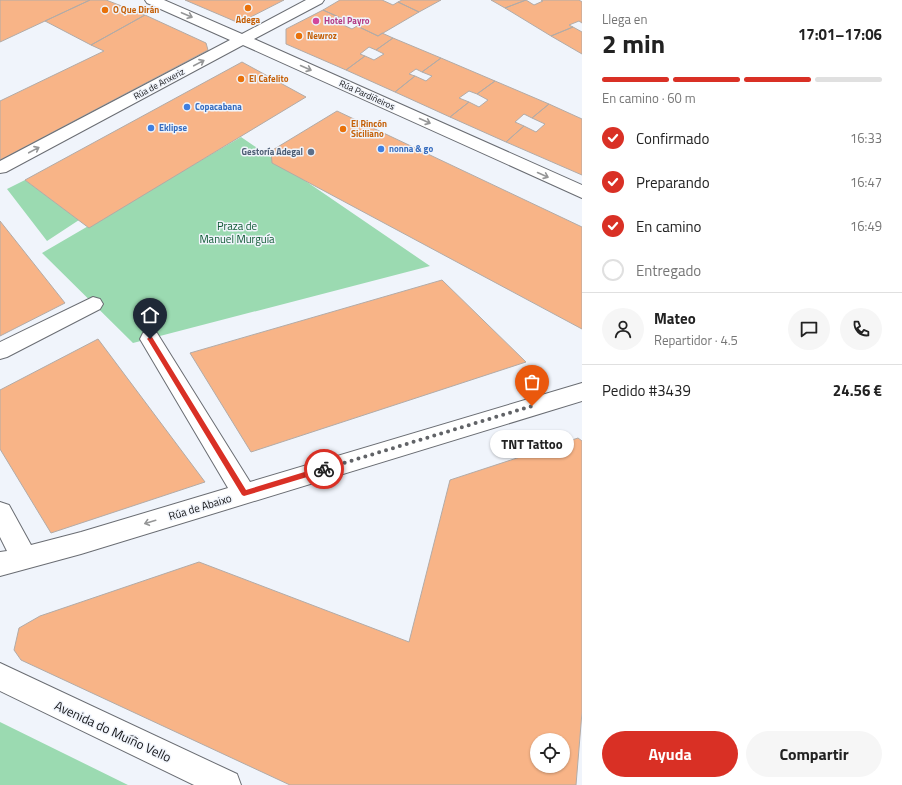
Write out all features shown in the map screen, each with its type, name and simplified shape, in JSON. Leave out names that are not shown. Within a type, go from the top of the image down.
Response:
[{"type":"street","name":"Rúa Pardiñeiros","points":[[152,0],[582,192]]},
{"type":"street","name":"Rúa de Anxeriz","points":[[0,168],[318,0]]},
{"type":"street","points":[[0,351],[93,304]]},
{"type":"street","points":[[150,339],[244,493]]},
{"type":"street","name":"Rúa de Abaixo","points":[[0,564],[81,543],[582,392]]},
{"type":"street","points":[[0,513],[24,557]]},
{"type":"street","name":"Avenida do Muíño Vello","points":[[0,677],[226,785]]},
{"type":"green space","name":"Praza de Manuel Murguía","points":[[241,137],[430,266],[133,343],[42,253]]},
{"type":"green space","points":[[25,180],[79,220],[47,241],[7,189]]},
{"type":"green space","points":[[0,722],[128,785],[0,785]]},
{"type":"building","points":[[0,0],[90,0],[0,42]]},
{"type":"building","points":[[90,0],[106,0],[145,15],[91,45],[45,21]]},
{"type":"building","points":[[185,0],[284,0],[239,23]]},
{"type":"building","points":[[340,0],[382,0],[393,5],[398,2],[419,12],[378,36],[357,26],[362,23],[350,17],[345,20],[323,10]]},
{"type":"building","points":[[402,0],[441,0],[419,12],[398,2]]},
{"type":"building","points":[[491,0],[526,0],[505,8]]},
{"type":"building","points":[[526,0],[534,5],[543,1],[541,0],[579,0],[582,2],[582,23],[579,21],[569,25],[573,27],[551,36],[505,8]]},
{"type":"building","points":[[323,10],[345,20],[339,23],[352,29],[357,26],[378,36],[382,33],[393,38],[376,50],[369,47],[360,54],[365,56],[346,70],[286,44],[286,29]]},
{"type":"building","points":[[145,15],[206,43],[208,50],[0,160],[0,101],[104,51],[91,45]]},
{"type":"building","points":[[573,27],[582,32],[582,54],[551,36]]},
{"type":"building","points":[[393,38],[441,58],[422,72],[416,69],[409,74],[415,76],[395,92],[346,70],[365,56],[374,60],[384,54],[376,50]]},
{"type":"building","points":[[441,58],[495,81],[477,94],[469,91],[459,98],[469,102],[450,117],[395,92],[415,76],[426,81],[432,76],[422,72]]},
{"type":"building","points":[[242,62],[306,97],[89,228],[25,180]]},
{"type":"building","points":[[495,81],[549,104],[532,118],[524,114],[515,122],[524,126],[506,142],[450,117],[469,102],[479,107],[488,100],[477,94]]},
{"type":"building","points":[[549,104],[582,119],[582,175],[506,142],[524,126],[536,132],[545,124],[532,118]]},
{"type":"building","points":[[337,111],[582,227],[582,329],[272,163],[271,151]]},
{"type":"building","points":[[0,221],[65,303],[0,336]]},
{"type":"building","points":[[442,280],[526,362],[251,452],[190,353]]},
{"type":"building","points":[[98,339],[205,482],[51,533],[0,449],[0,390]]},
{"type":"building","points":[[578,438],[582,441],[582,712],[576,785],[290,785],[21,660],[14,650],[19,628],[40,616],[199,562],[409,642],[450,480]]},
{"type":"way so far","points":[[324,469],[532,406]]},
{"type":"place","name":"Adega","points":[[248,8]]},
{"type":"place","name":"O Que Dirán","points":[[105,10]]},
{"type":"place","name":"Hotel Payro","points":[[316,21]]},
{"type":"place","name":"Newroz","points":[[299,36]]},
{"type":"place","name":"El Cafelito","points":[[241,79]]},
{"type":"place","name":"Copacabana","points":[[187,107]]},
{"type":"place","name":"Eklipse","points":[[151,128]]},
{"type":"place","name":"El Rincón Siciliano","points":[[343,129]]},
{"type":"place","name":"nonna & go","points":[[381,149]]},
{"type":"place","name":"Gestoría Adegal","points":[[311,152]]},
{"type":"place","name":"TNT Tattoo","points":[[532,406]]},
{"type":"route","points":[[150,339],[244,493],[324,469]]}]
